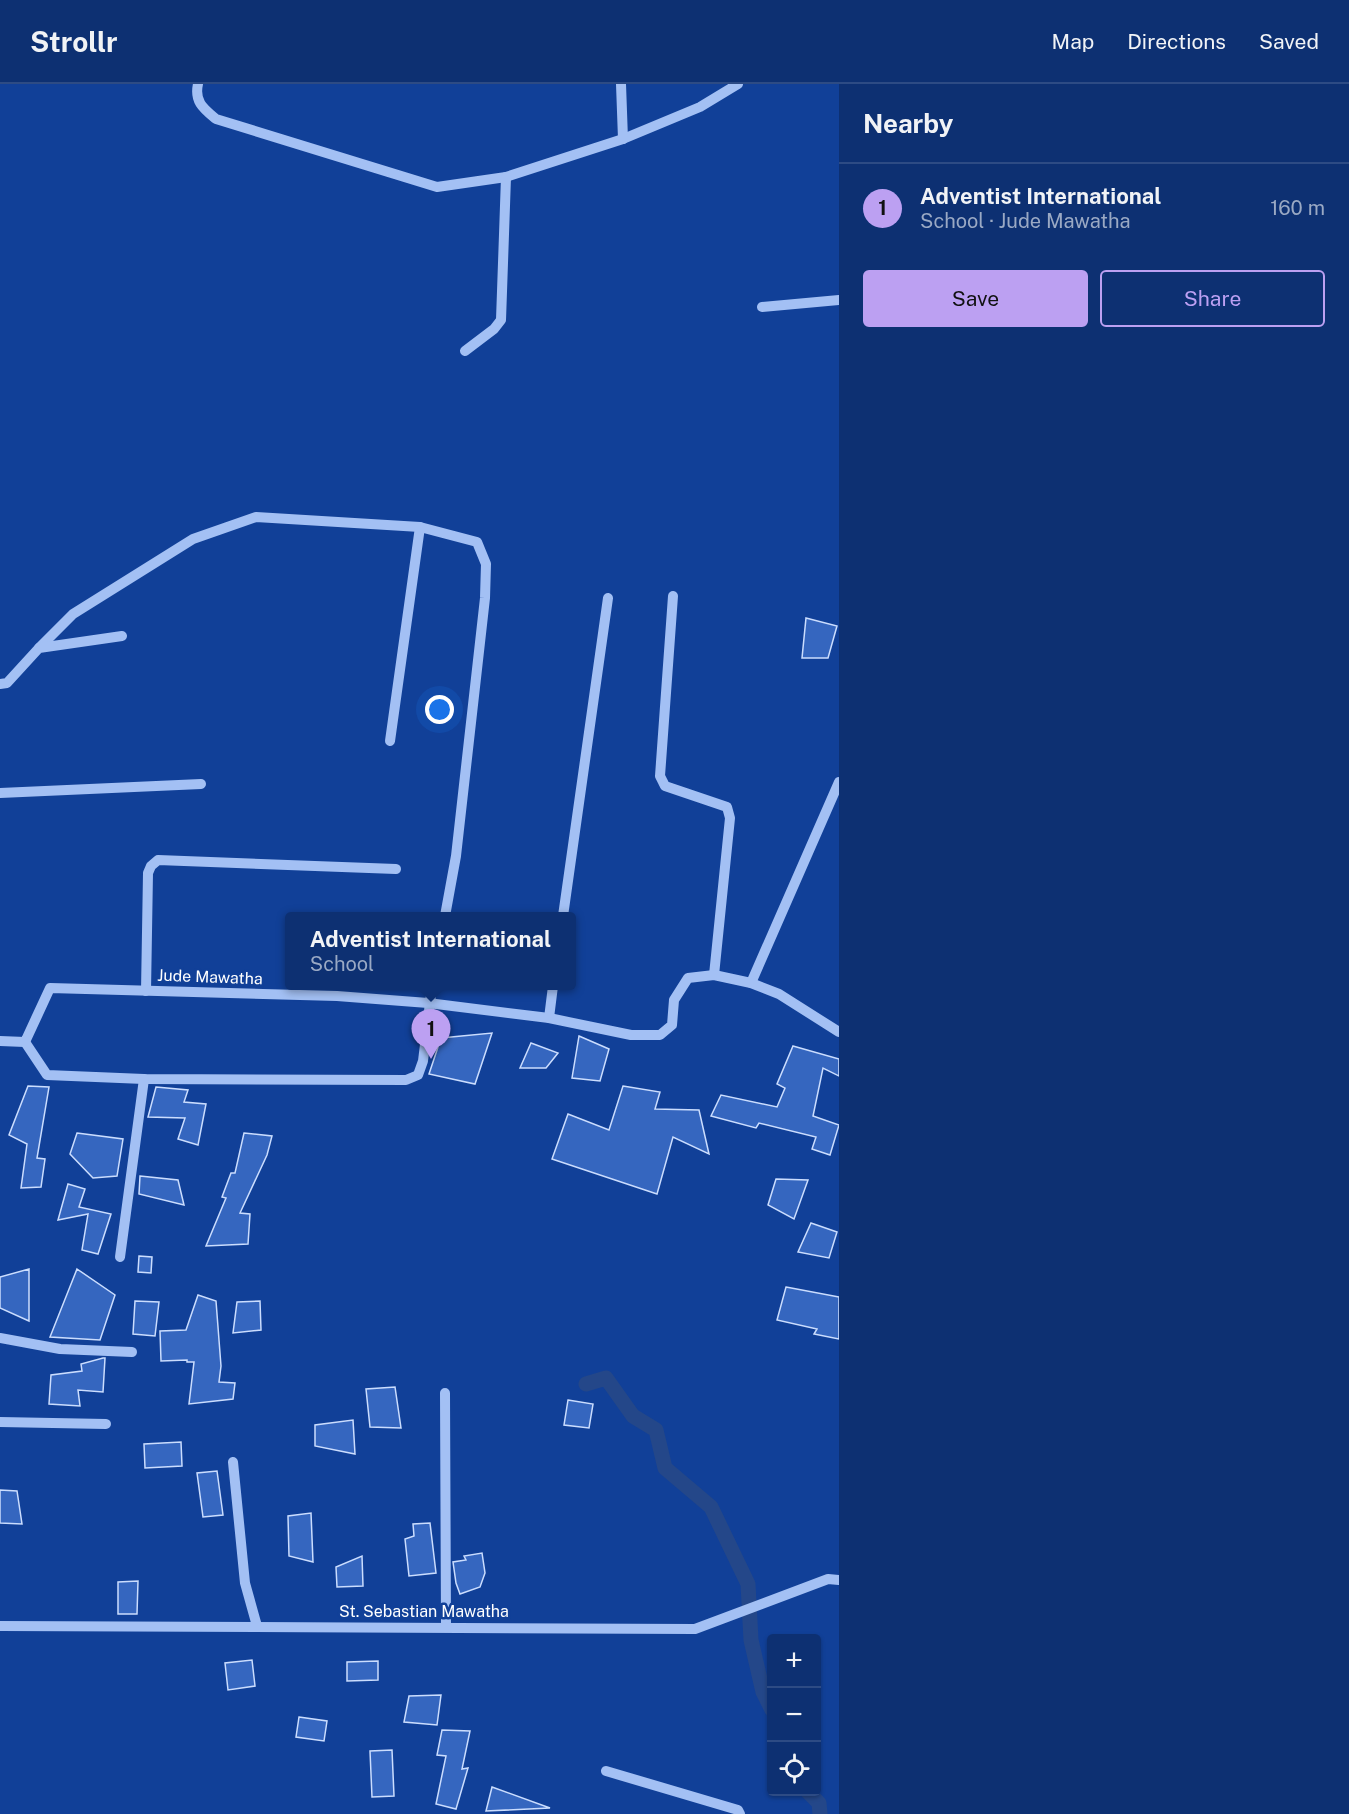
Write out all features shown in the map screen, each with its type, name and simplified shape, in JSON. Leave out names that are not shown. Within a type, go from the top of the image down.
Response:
[{"type":"street","points":[[198,84],[196,91],[200,106],[216,119],[437,187],[506,177],[623,139],[700,107],[738,84]]},
{"type":"street","points":[[621,84],[623,139]]},
{"type":"street","points":[[465,351],[494,329],[501,320],[506,177]]},
{"type":"street","points":[[762,307],[839,300]]},
{"type":"street","points":[[0,684],[7,683],[73,614],[192,539],[256,517],[420,527],[477,542],[486,564],[485,598],[456,856],[446,912]]},
{"type":"street","points":[[390,741],[420,527]]},
{"type":"street","points":[[674,596],[660,776],[665,786],[727,807],[730,818],[714,975],[751,983],[779,994],[839,1032]]},
{"type":"street","points":[[564,912],[608,598]]},
{"type":"street","points":[[39,648],[122,636]]},
{"type":"street","points":[[751,983],[839,782]]},
{"type":"street","points":[[0,793],[201,784]]},
{"type":"street","points":[[146,991],[148,873],[151,866],[158,860],[396,869]]},
{"type":"street","name":"Jude Mawatha","points":[[25,1042],[50,988],[337,996],[428,1003],[549,1018],[631,1035],[660,1035],[672,1025],[674,1000],[688,978],[714,975]]},
{"type":"street","points":[[0,1041],[25,1042],[46,1076],[406,1080],[418,1075],[423,1061],[431,990]]},
{"type":"street","points":[[549,1018],[553,990]]},
{"type":"street","points":[[120,1257],[144,1078]]},
{"type":"street","points":[[0,1338],[60,1349],[132,1352]]},
{"type":"street","points":[[445,1393],[446,1626]]},
{"type":"street","points":[[0,1422],[106,1424]]},
{"type":"street","points":[[233,1462],[245,1583],[257,1626]]},
{"type":"street","name":"St. Sebastian Mawatha","points":[[0,1626],[446,1626],[696,1629],[828,1579],[839,1580]]},
{"type":"street","points":[[606,1771],[738,1810],[740,1814]]},
{"type":"building","points":[[806,618],[837,626],[828,658],[802,658]]},
{"type":"building","points":[[492,1033],[475,1084],[429,1074],[441,1038]]},
{"type":"building","points":[[579,1036],[609,1049],[600,1081],[572,1078]]},
{"type":"building","points":[[531,1043],[558,1053],[546,1068],[520,1068]]},
{"type":"building","points":[[793,1046],[839,1059],[839,1076],[823,1068],[813,1116],[839,1125],[830,1155],[812,1149],[816,1137],[759,1123],[756,1128],[711,1116],[721,1095],[777,1107],[785,1088],[777,1084]]},
{"type":"building","points":[[28,1086],[49,1087],[37,1158],[45,1159],[41,1187],[21,1188],[27,1144],[9,1135]]},
{"type":"building","points":[[623,1086],[660,1092],[655,1109],[699,1110],[709,1154],[673,1137],[657,1194],[552,1159],[568,1114],[609,1130]]},
{"type":"building","points":[[156,1087],[188,1090],[184,1102],[206,1104],[198,1145],[178,1139],[185,1118],[148,1117]]},
{"type":"building","points":[[77,1133],[123,1139],[117,1176],[93,1178],[70,1154]]},
{"type":"building","points":[[244,1133],[272,1136],[267,1155],[240,1213],[250,1214],[248,1244],[206,1246],[226,1198],[222,1197],[231,1173],[235,1173]]},
{"type":"building","points":[[140,1176],[178,1180],[184,1205],[139,1194]]},
{"type":"building","points":[[776,1179],[808,1180],[794,1219],[768,1205]]},
{"type":"building","points":[[68,1184],[85,1189],[79,1207],[111,1214],[98,1254],[82,1250],[88,1214],[58,1220]]},
{"type":"building","points":[[811,1223],[837,1232],[829,1258],[798,1252]]},
{"type":"building","points":[[139,1256],[152,1257],[151,1273],[138,1272]]},
{"type":"building","points":[[29,1269],[29,1321],[0,1308],[0,1277]]},
{"type":"building","points":[[77,1269],[115,1295],[100,1340],[50,1337]]},
{"type":"building","points":[[786,1287],[839,1297],[839,1339],[814,1334],[817,1329],[777,1320]]},
{"type":"building","points":[[198,1295],[216,1301],[221,1366],[219,1382],[235,1383],[233,1399],[189,1404],[194,1362],[161,1361],[160,1331],[186,1330]]},
{"type":"building","points":[[135,1301],[159,1302],[155,1336],[133,1334]]},
{"type":"building","points":[[260,1301],[261,1330],[233,1333],[237,1302]]},
{"type":"building","points":[[105,1358],[103,1392],[78,1390],[80,1406],[49,1404],[51,1375],[82,1371],[81,1364]]},
{"type":"building","points":[[395,1387],[401,1428],[370,1427],[366,1389]]},
{"type":"building","points":[[568,1400],[593,1404],[589,1428],[564,1425]]},
{"type":"building","points":[[353,1420],[355,1454],[315,1446],[315,1425]]},
{"type":"building","points":[[181,1442],[182,1466],[145,1468],[144,1444]]},
{"type":"building","points":[[217,1471],[223,1515],[203,1517],[197,1473]]},
{"type":"building","points":[[0,1490],[17,1491],[22,1524],[0,1523]]},
{"type":"building","points":[[311,1513],[313,1562],[289,1556],[288,1516]]},
{"type":"building","points":[[430,1523],[436,1573],[409,1576],[405,1539],[414,1536],[413,1524]]},
{"type":"building","points":[[482,1553],[485,1573],[480,1587],[460,1594],[453,1562],[466,1560],[464,1556]]},
{"type":"building","points":[[362,1556],[363,1586],[337,1587],[336,1567]]},
{"type":"building","points":[[138,1581],[137,1614],[118,1614],[118,1582]]},
{"type":"building","points":[[252,1660],[255,1686],[228,1690],[225,1663]]},
{"type":"building","points":[[378,1661],[378,1680],[347,1681],[347,1662]]},
{"type":"building","points":[[441,1695],[437,1725],[404,1722],[409,1696]]},
{"type":"building","points":[[299,1717],[327,1721],[324,1741],[296,1737]]},
{"type":"building","points":[[442,1730],[470,1731],[462,1769],[468,1768],[456,1809],[436,1804],[446,1756],[437,1755]]},
{"type":"building","points":[[392,1750],[394,1796],[372,1797],[370,1751]]},
{"type":"building","points":[[492,1787],[550,1808],[486,1811]]},
{"type":"waterway","points":[[586,1384],[606,1378],[633,1416],[656,1430],[665,1468],[711,1507],[748,1584],[751,1640],[763,1692],[767,1700]]},
{"type":"waterway","points":[[812,1796],[819,1803],[820,1814]]},
{"type":"place","name":"Adventist International","points":[[431,1059]]}]
